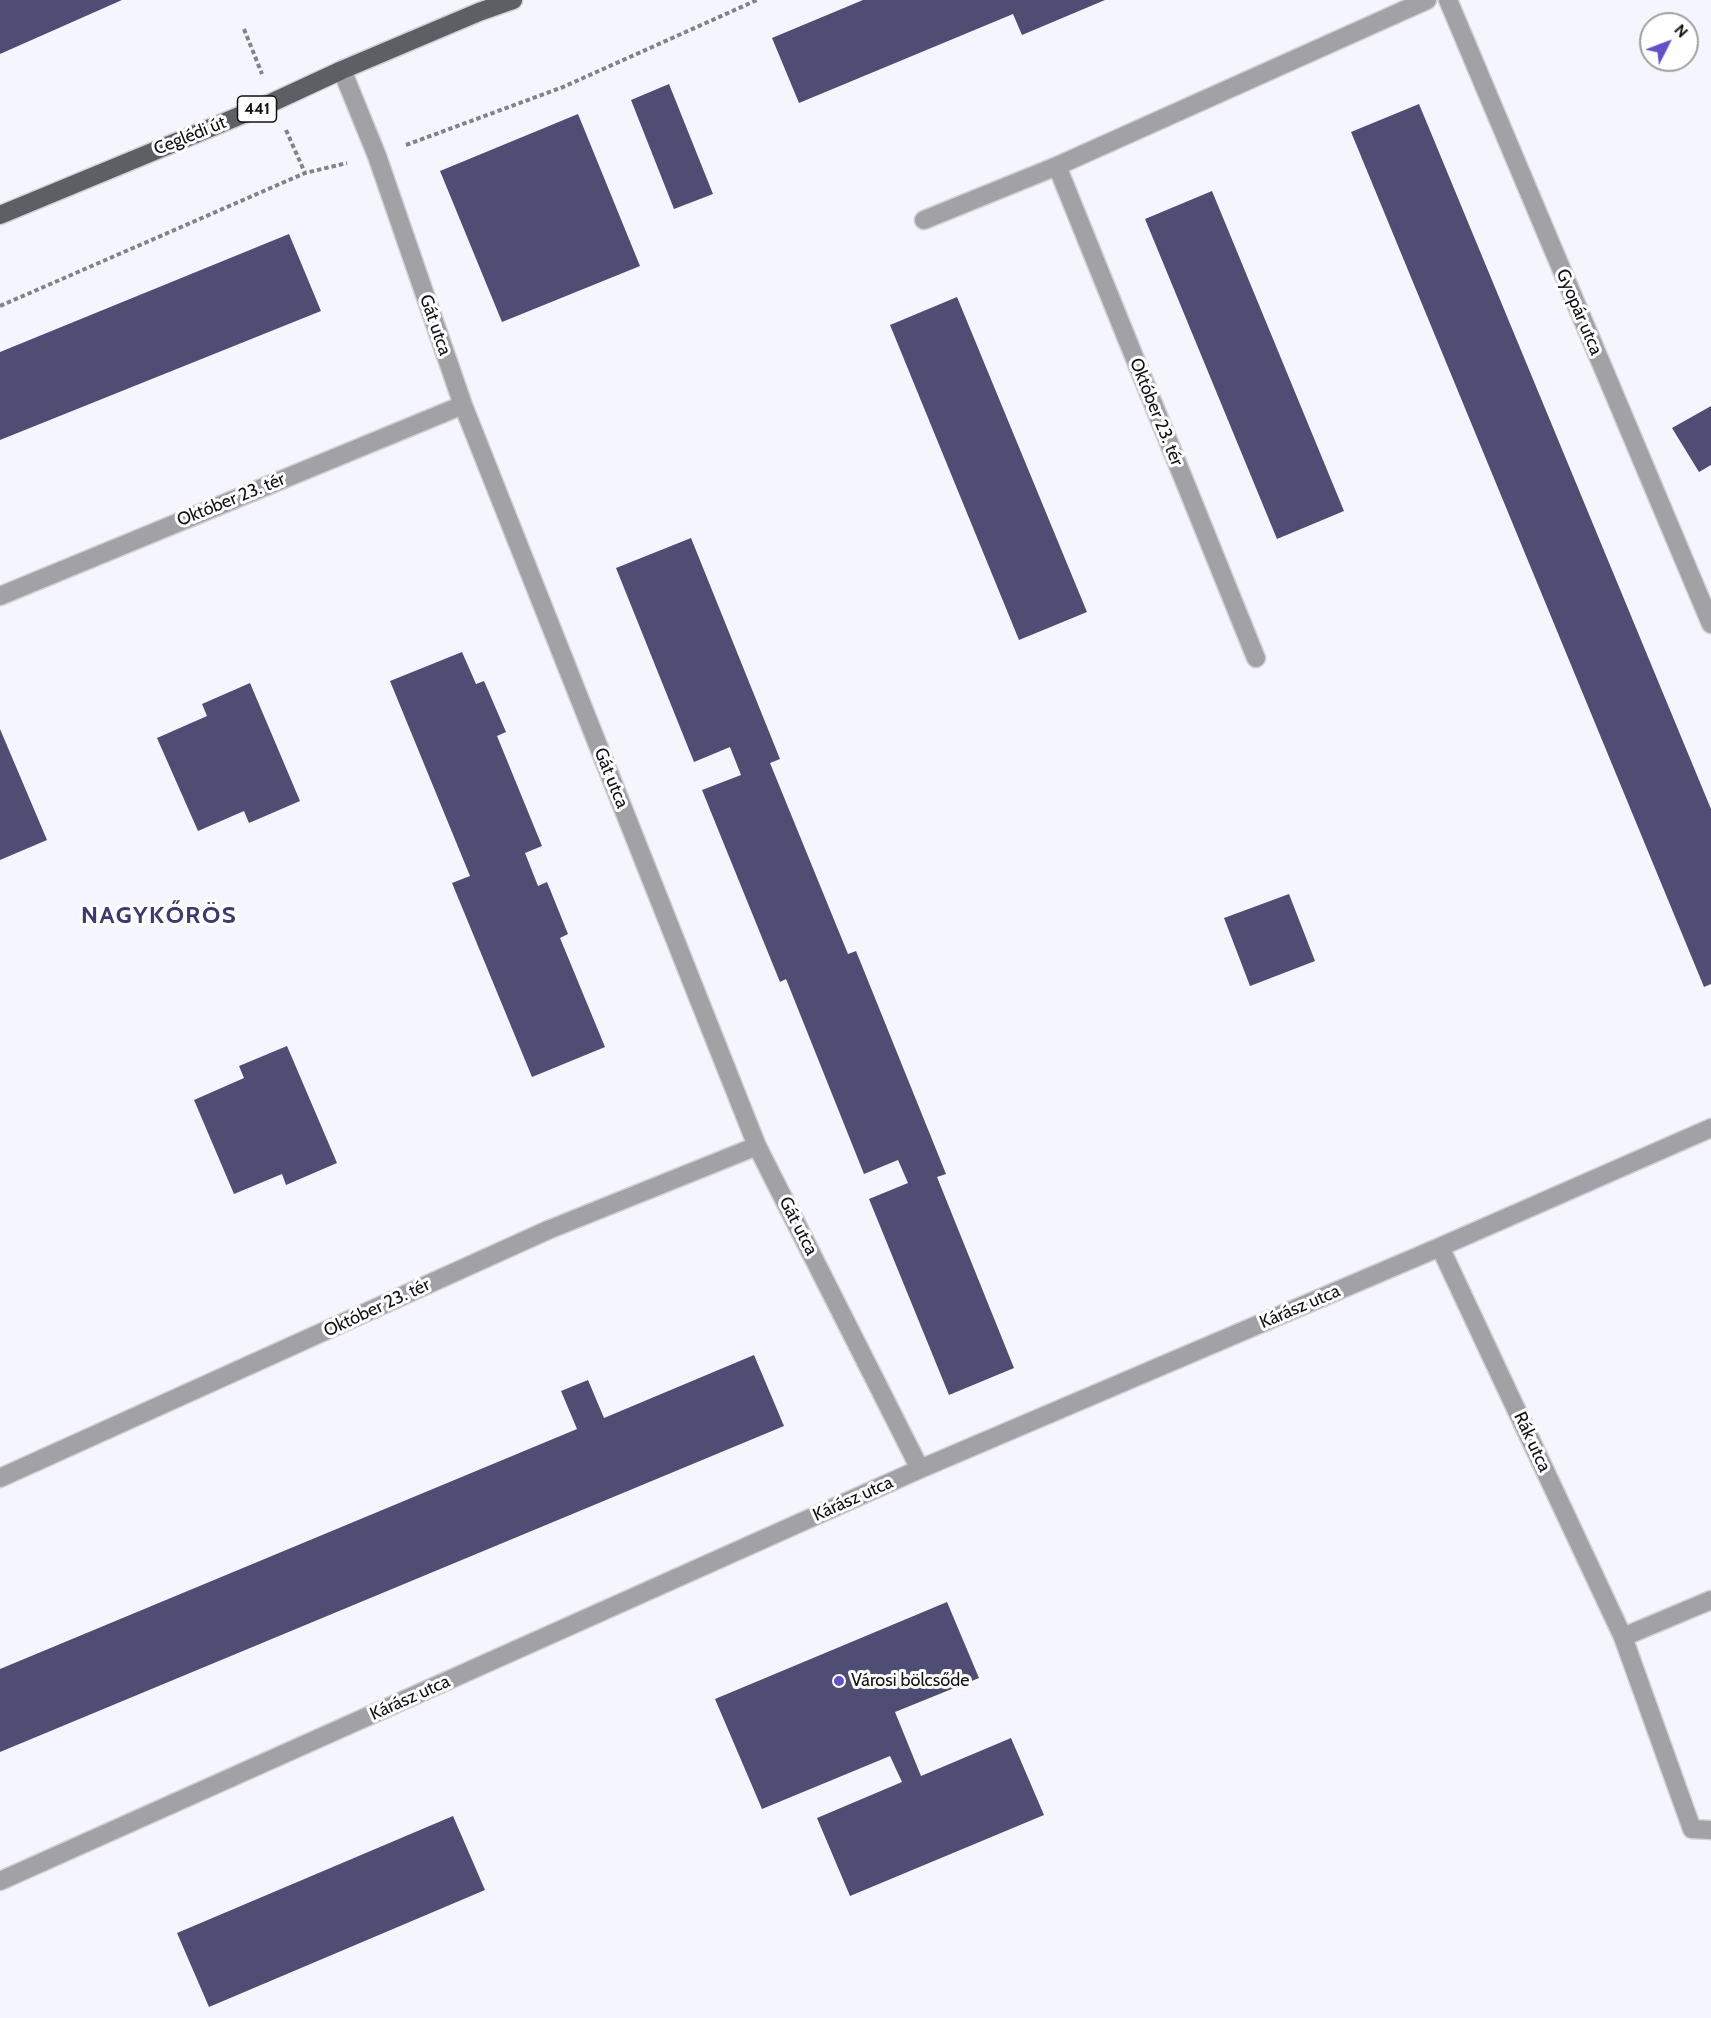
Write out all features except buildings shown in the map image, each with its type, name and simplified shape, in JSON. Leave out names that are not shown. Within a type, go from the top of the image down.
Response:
[{"type":"main road","name":"Ceglédi út","points":[[0,215],[273,102],[479,12],[513,0]]},
{"type":"street","points":[[924,220],[1057,166],[1427,0]]},
{"type":"street","name":"Gyopár utca","points":[[1448,0],[1711,624]]},
{"type":"street","name":"Gát utca","points":[[342,70],[377,156],[463,405],[757,1146],[920,1469]]},
{"type":"street","name":"Október 23. tér","points":[[1057,166],[1256,658]]},
{"type":"street","name":"Október 23. tér","points":[[0,596],[463,405]]},
{"type":"street","name":"Kárász utca","points":[[0,1881],[920,1469],[1440,1247],[1711,1128]]},
{"type":"street","name":"Október 23. tér","points":[[0,1478],[548,1230],[757,1146]]},
{"type":"street","name":"Rák utca","points":[[1440,1247],[1623,1637],[1692,1829],[1711,1830]]},
{"type":"street","points":[[1623,1637],[1711,1600]]},
{"type":"path","points":[[0,306],[305,173],[377,156],[563,87],[757,0]]},
{"type":"place","name":"Városi bölcsőde","points":[[839,1681]]},
{"type":"district","name":"NAGYKŐRÖS","points":[[159,916]]}]
